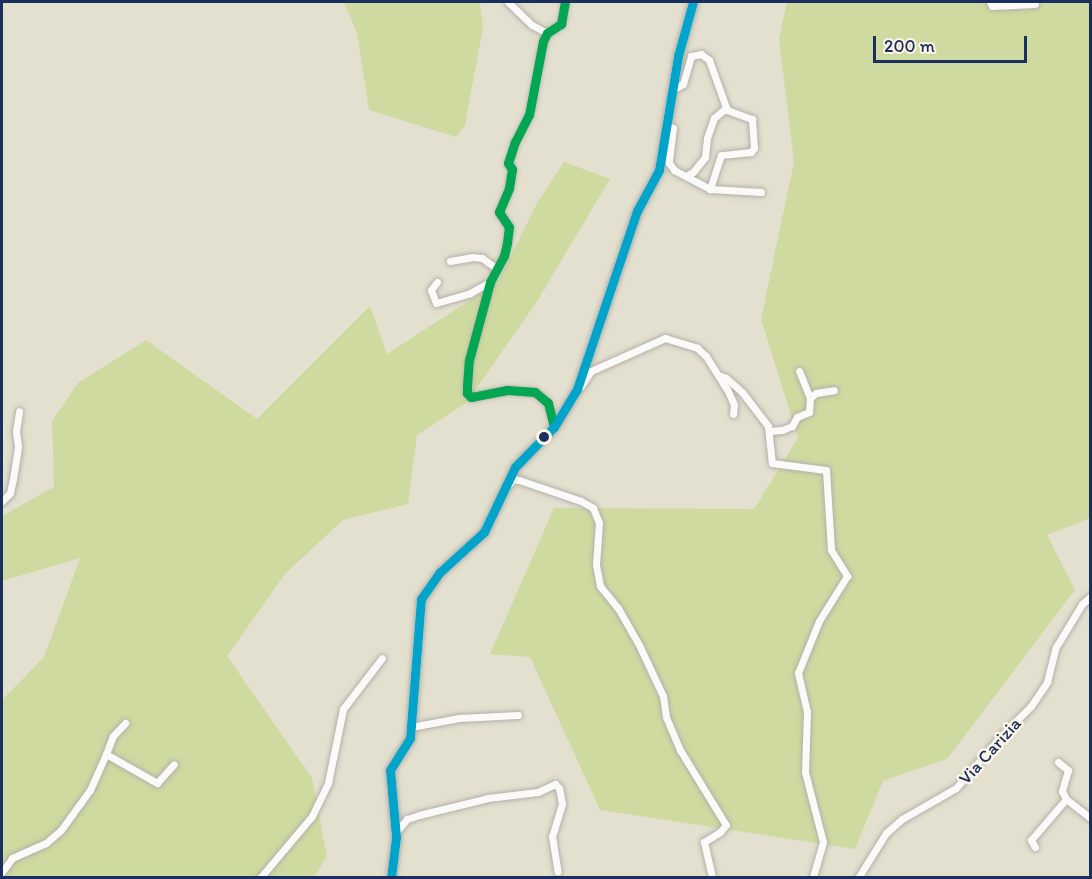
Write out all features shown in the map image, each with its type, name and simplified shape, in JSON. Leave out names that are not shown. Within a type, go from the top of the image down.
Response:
[{"type":"main road","points":[[390,878],[396,832],[390,770],[409,741],[421,599],[438,573],[484,532],[515,467],[554,427],[577,389],[637,211],[659,170],[678,56],[693,2]]},
{"type":"street","points":[[508,2],[532,25],[547,33]]},
{"type":"street","points":[[554,427],[548,403],[535,392],[507,390],[471,397],[467,393],[469,360],[490,282],[507,243],[509,227],[499,212],[509,188],[512,169],[508,163],[515,142],[529,115],[540,55],[547,33],[561,24],[565,2]]},
{"type":"street","points":[[990,2],[992,6],[1035,3]]},
{"type":"street","points":[[674,89],[683,84],[690,56],[701,54],[709,60],[726,108],[752,119],[754,148],[751,152],[721,155],[710,189]]},
{"type":"street","points":[[686,176],[693,172],[705,157],[707,138],[714,118],[726,108]]},
{"type":"street","points":[[668,126],[673,128],[669,163],[674,170],[710,189],[727,192],[761,192]]},
{"type":"street","points":[[450,261],[472,257],[482,258],[497,269]]},
{"type":"street","points":[[437,282],[431,290],[436,303],[470,293],[490,282]]},
{"type":"street","points":[[577,389],[591,371],[665,338],[697,348],[706,356],[734,405],[733,414]]},
{"type":"street","points":[[769,431],[792,426],[797,417],[808,412],[810,398],[799,371]]},
{"type":"street","points":[[718,375],[726,378],[756,407],[769,431],[772,463],[826,470],[831,550],[847,576],[819,621],[798,673],[807,712],[805,772],[823,842],[813,878]]},
{"type":"street","points":[[810,398],[816,393],[834,390]]},
{"type":"street","points":[[2,501],[10,493],[14,479],[19,411]]},
{"type":"street","points":[[507,482],[509,484],[513,479],[519,480],[581,501],[593,508],[599,523],[596,566],[600,586],[618,608],[639,645],[663,696],[666,717],[680,750],[726,825],[720,832],[704,842],[712,878]]},
{"type":"street","name":"Via Carizia","points":[[858,878],[886,833],[902,819],[956,788],[1002,735],[1031,706],[1047,682],[1056,647],[1082,604],[1090,597]]},
{"type":"street","points":[[260,878],[312,816],[328,783],[343,710],[382,658]]},
{"type":"street","points":[[411,727],[459,718],[518,716]]},
{"type":"street","points":[[2,872],[12,858],[46,843],[61,830],[90,790],[113,736],[124,723]]},
{"type":"street","points":[[106,754],[157,783],[174,764]]},
{"type":"street","points":[[1058,762],[1068,770],[1062,791],[1066,799],[1090,818]]},
{"type":"street","points":[[396,832],[407,819],[418,815],[488,798],[538,792],[555,784],[559,788],[562,804],[552,836],[558,872]]},
{"type":"street","points":[[1035,847],[1031,840],[1066,799]]},
{"type":"green space","points":[[344,2],[480,2],[483,27],[465,125],[456,137],[369,110],[357,33]]},
{"type":"green space","points":[[787,2],[1090,2],[1090,518],[1047,535],[1075,590],[947,759],[883,781],[855,849],[600,810],[530,657],[490,654],[554,508],[754,509],[798,438],[761,319],[794,162],[779,39]]},
{"type":"green space","points":[[564,162],[610,179],[536,303],[466,403],[417,435],[408,504],[343,520],[285,574],[227,656],[312,778],[327,856],[314,877],[2,877],[2,700],[44,657],[80,558],[2,581],[2,516],[54,487],[52,421],[78,383],[146,340],[257,419],[370,306],[387,354],[498,282],[537,203]]},
{"type":"transit line","points":[[554,427],[548,403],[535,392],[507,390],[471,397],[467,393],[467,386],[469,360],[490,282],[504,256],[507,243],[509,227],[499,212],[509,188],[512,169],[508,163],[515,142],[529,115],[543,41],[547,33],[561,24],[565,2]]},
{"type":"transit line","points":[[391,878],[396,837],[390,770],[410,738],[421,599],[439,573],[484,532],[515,467],[554,427],[577,389],[637,211],[659,170],[678,56],[693,2]]}]
